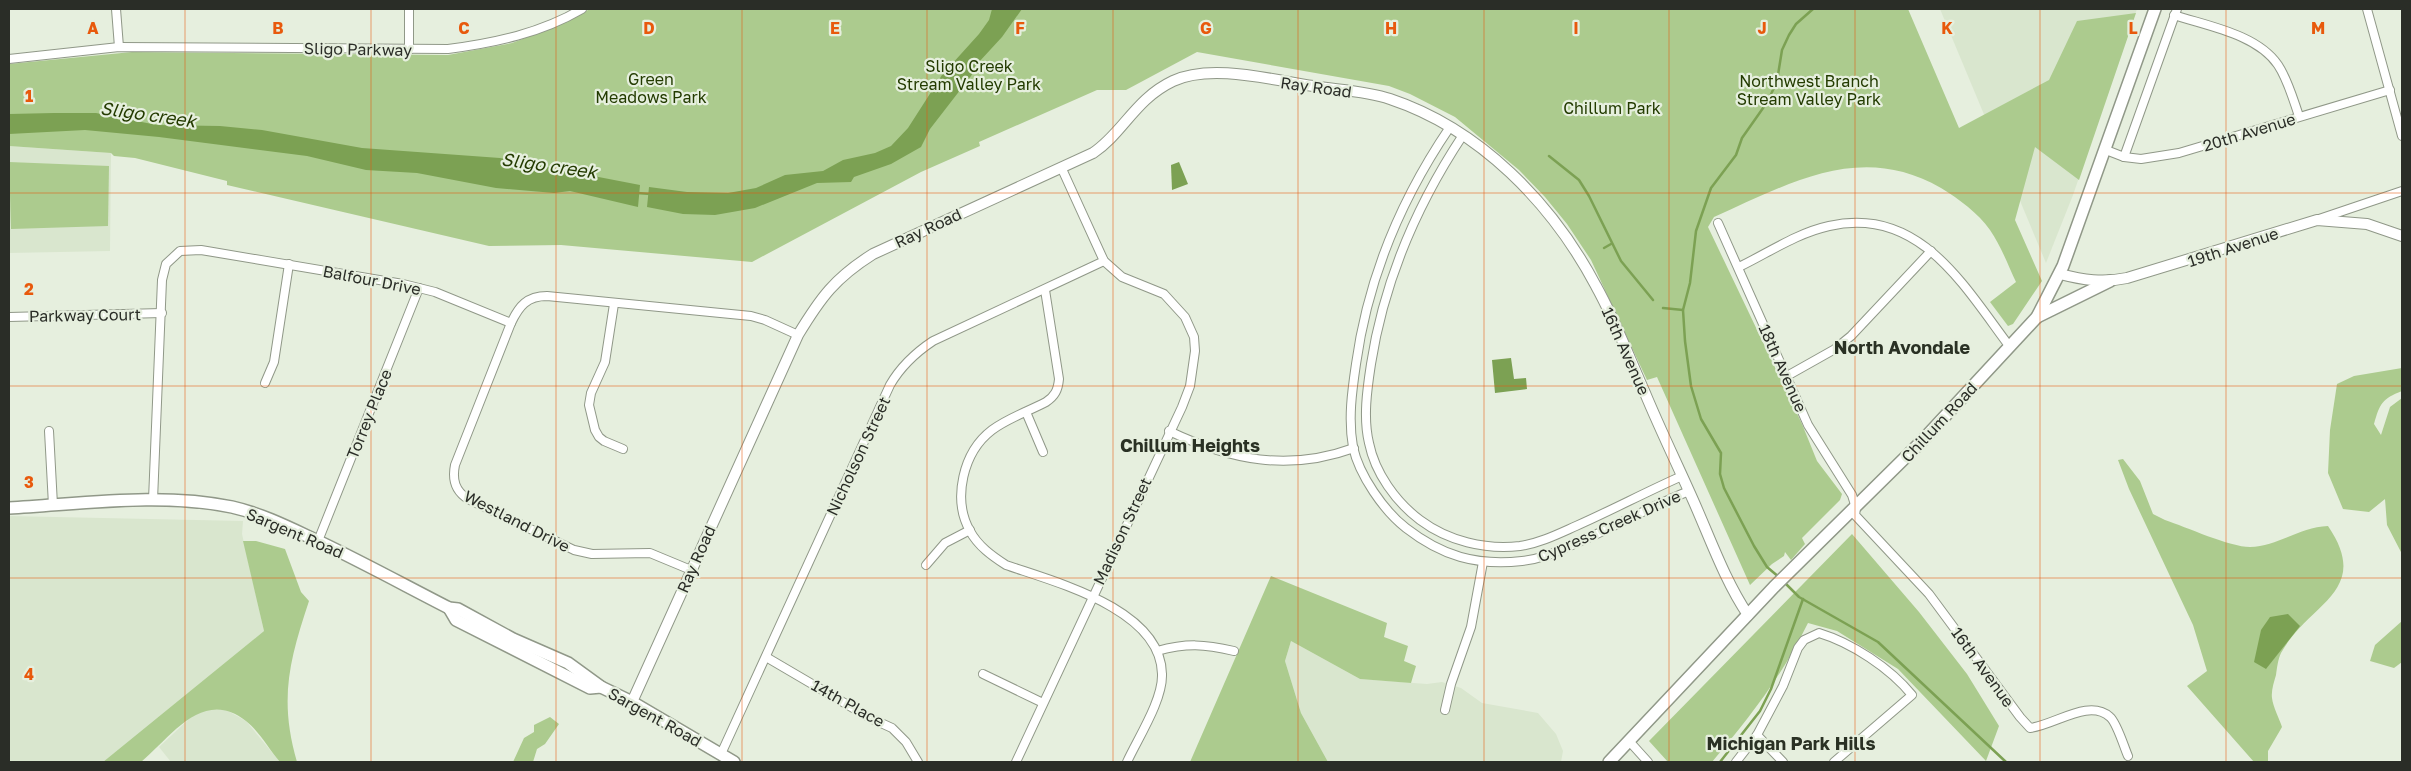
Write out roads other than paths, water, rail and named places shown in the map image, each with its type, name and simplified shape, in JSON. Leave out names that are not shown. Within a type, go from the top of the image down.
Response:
[{"type":"main road","name":"Chillum Road","points":[[1609,762],[1774,587],[1856,508],[2037,317],[2060,274],[2155,9]]},
{"type":"main road","points":[[2037,317],[2110,282]]},
{"type":"main road","name":"Sargent Road","points":[[9,508],[153,500],[199,502],[233,507],[267,518],[318,541],[449,608],[456,620],[524,656],[590,688],[601,687],[632,702],[734,762]]},
{"type":"street","points":[[116,9],[119,47]]},
{"type":"street","points":[[409,50],[410,9]]},
{"type":"street","name":"Sligo Parkway","points":[[9,59],[119,47],[448,49],[503,40],[536,30],[582,9]]},
{"type":"street","points":[[2367,9],[2402,136]]},
{"type":"street","points":[[2124,157],[2175,12],[2233,35],[2260,49],[2278,64],[2288,84],[2299,116]]},
{"type":"street","name":"Ray Road","points":[[632,702],[798,335],[818,302],[842,274],[873,254],[1062,168],[1101,148],[1134,110],[1156,91],[1172,81],[1201,72],[1230,74],[1376,95],[1412,107],[1450,127]]},
{"type":"street","name":"20th Avenue","points":[[2106,150],[2124,157],[2141,159],[2179,153],[2390,90]]},
{"type":"street","name":"16th Avenue","points":[[1450,127],[1496,161],[1533,195],[1554,220],[1578,255],[1598,289],[1737,597],[1748,615]]},
{"type":"street","name":"Cypress Creek Drive","points":[[1450,127],[1402,208],[1390,235],[1370,294],[1358,350],[1351,397],[1354,448],[1377,497],[1401,525],[1440,551],[1483,562],[1508,562],[1546,556],[1689,491]]},
{"type":"street","name":"Cypress Creek Drive","points":[[1463,135],[1412,225],[1395,267],[1378,321],[1368,384],[1366,428],[1371,452],[1381,476],[1411,514],[1440,533],[1486,547],[1499,548],[1537,542],[1632,501],[1682,476]]},
{"type":"street","name":"Madison Street","points":[[1016,762],[1092,595],[1188,394],[1193,374],[1195,351],[1190,328],[1179,308],[1164,294],[1122,277],[1104,261],[1062,168]]},
{"type":"street","name":"19th Avenue","points":[[2060,274],[2090,281],[2110,282],[2159,270],[2402,191]]},
{"type":"street","points":[[2317,220],[2367,224],[2402,236]]},
{"type":"street","name":"18th Avenue","points":[[1718,223],[1808,425],[1852,495],[1856,508]]},
{"type":"street","points":[[1738,267],[1805,234],[1828,226],[1848,223],[1870,224],[1901,231],[1915,238],[1956,274],[2010,347]]},
{"type":"street","name":"Balfour Drive","points":[[153,500],[164,272],[170,259],[180,250],[201,250],[419,288],[511,323]]},
{"type":"street","points":[[1787,376],[1835,349],[1851,336],[1931,251]]},
{"type":"street","name":"Nicholson Street","points":[[721,754],[890,385],[900,369],[916,353],[933,341],[1104,261]]},
{"type":"street","points":[[265,383],[274,362],[289,264]]},
{"type":"street","name":"Torrey Place","points":[[318,541],[419,288]]},
{"type":"street","points":[[1045,290],[1059,379],[1058,388],[1052,398],[991,430],[980,442],[969,458],[964,470],[962,499],[970,530],[981,545],[1006,565],[1092,595],[1132,622],[1150,640],[1157,651],[1162,675],[1159,691],[1127,762]]},
{"type":"street","points":[[511,323],[520,306],[527,300],[537,297],[751,316],[765,320],[798,335]]},
{"type":"street","points":[[614,304],[605,362],[591,393],[589,404],[595,430],[599,437],[611,445],[624,449]]},
{"type":"street","name":"Parkway Court","points":[[9,317],[162,313]]},
{"type":"street","name":"Westland Drive","points":[[511,323],[456,465],[454,480],[459,492],[468,499],[574,550],[592,554],[650,553],[692,570]]},
{"type":"street","points":[[1026,412],[1043,452]]},
{"type":"street","points":[[49,431],[53,505]]},
{"type":"street","points":[[1170,431],[1218,452],[1257,460],[1316,459],[1354,448]]},
{"type":"street","name":"16th Avenue","points":[[1856,508],[1855,515],[1929,594],[2024,723],[2030,728],[2044,726],[2080,711],[2096,710],[2111,718],[2128,756]]},
{"type":"street","points":[[926,565],[944,543],[970,530]]},
{"type":"street","points":[[1445,710],[1451,684],[1466,644],[1476,609],[1483,562]]},
{"type":"street","points":[[1736,762],[1757,735],[1783,686],[1798,648],[1804,640],[1813,634],[1819,633],[1835,637],[1859,652],[1893,676],[1912,695],[1834,762]]},
{"type":"street","points":[[1157,651],[1182,644],[1197,644],[1234,651]]},
{"type":"street","name":"14th Place","points":[[766,657],[870,718],[892,728],[906,742],[918,762]]},
{"type":"street","points":[[983,674],[1043,703]]},
{"type":"street","points":[[1757,735],[1783,762]]},
{"type":"street","points":[[1629,741],[1648,762]]},
{"type":"waterway","points":[[1780,578],[1767,567],[1724,488],[1720,474],[1721,453],[1701,419],[1691,386],[1683,310],[1690,283],[1696,231],[1711,188],[1736,155],[1742,138],[1768,101],[1777,81],[1782,50],[1789,35],[1796,24],[1813,9]]},
{"type":"waterway","points":[[1549,156],[1579,180],[1589,196],[1621,261],[1653,300]]},
{"type":"waterway","name":"Sligo creek","points":[[637,193],[651,194]]},
{"type":"waterway","points":[[1604,248],[1611,244]]},
{"type":"waterway","points":[[1663,308],[1683,310]]},
{"type":"waterway","points":[[1784,582],[1799,597],[1878,642],[2006,762]]},
{"type":"waterway","points":[[1720,762],[1760,711],[1771,689],[1803,599]]},
{"type":"district","name":"North Avondale","points":[[1902,348]]},
{"type":"district","name":"Chillum Heights","points":[[1190,446]]},
{"type":"district","name":"Michigan Park Hills","points":[[1791,744]]},
{"type":"park label","name":"Sligo Creek Stream Valley Park","points":[[969,75]]},
{"type":"park label","name":"Green Meadows Park","points":[[651,88]]},
{"type":"park label","name":"Northwest Branch Stream Valley Park","points":[[1809,90]]},
{"type":"park label","name":"Chillum Park","points":[[1612,108]]}]
